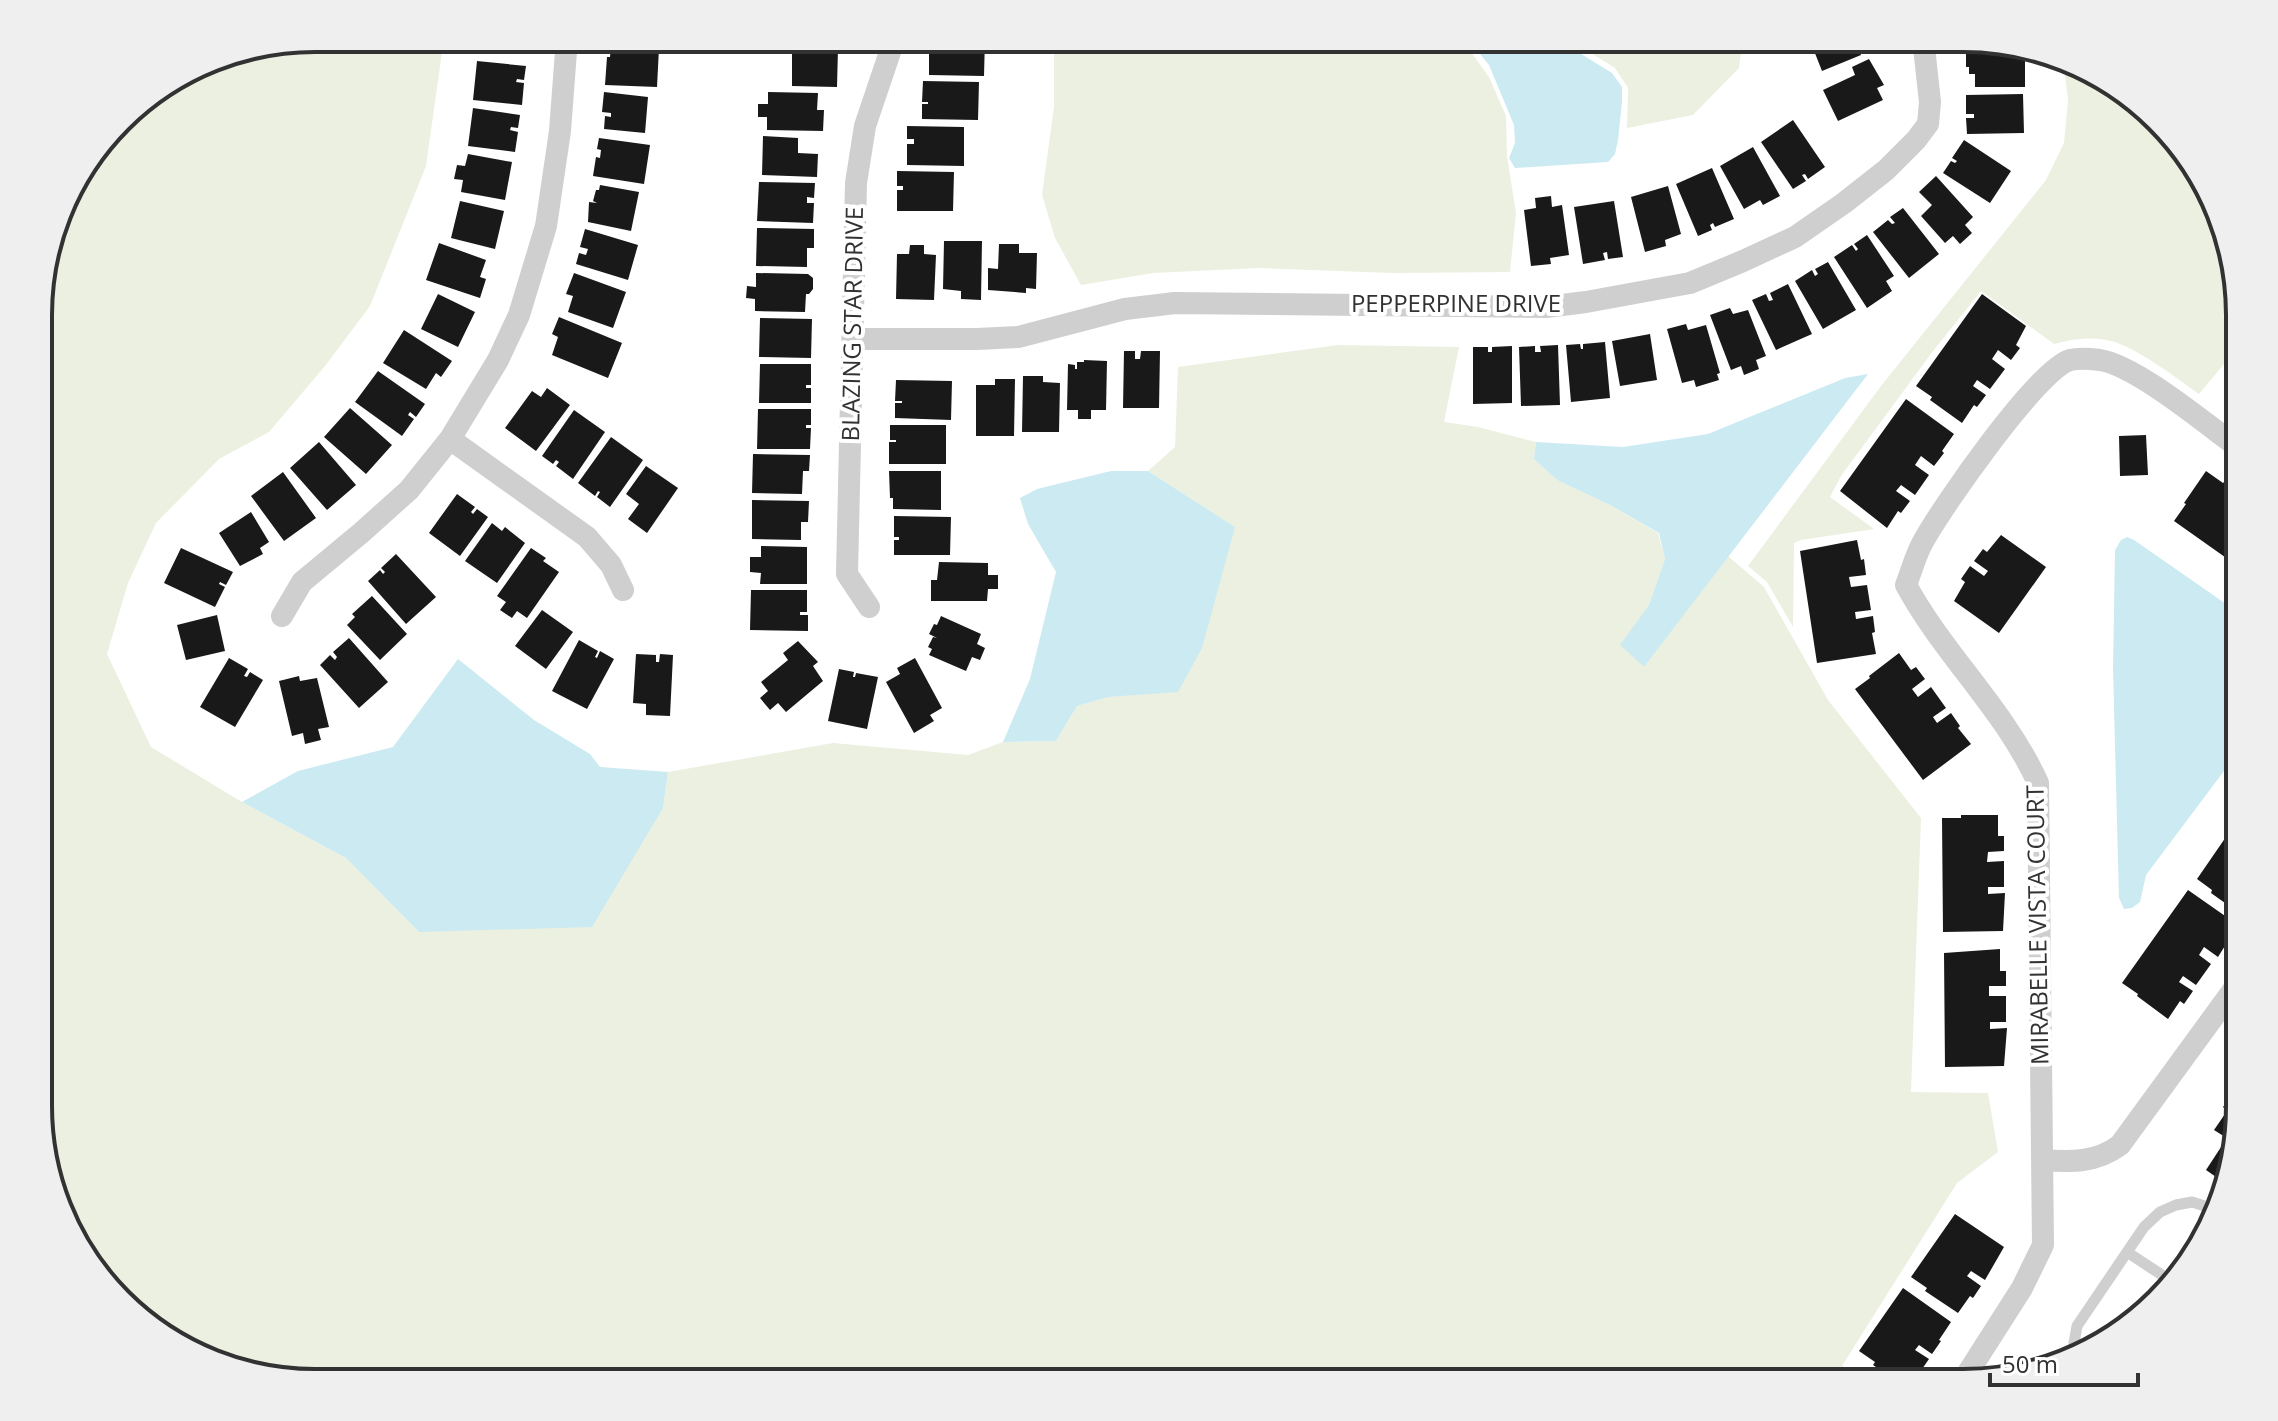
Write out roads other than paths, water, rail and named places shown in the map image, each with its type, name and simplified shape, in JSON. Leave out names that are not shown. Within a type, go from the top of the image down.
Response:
[{"type":"street","points":[[282,616],[302,582],[409,490],[450,439],[498,360],[519,315],[546,226],[560,131],[566,52]]},
{"type":"street","name":"BLAZING STAR DRIVE","points":[[869,607],[847,574],[856,183],[865,126],[890,52]]},
{"type":"street","name":"PEPPERPINE DRIVE","points":[[854,339],[1018,337],[1125,309],[1175,303],[1546,307],[1690,283],[1795,237],[1875,178],[1916,140],[1928,124],[1930,102],[1922,52]]},
{"type":"street","name":"MIRABELLE VISTA COURT","points":[[1971,1368],[2022,1288],[2043,1245],[2038,783],[2026,755],[1923,616],[1906,585],[1922,542],[1995,437],[2039,383],[2070,360],[2113,363],[2149,383],[2225,438]]},
{"type":"street","points":[[450,439],[587,537],[611,565],[623,590]]},
{"type":"street","points":[[2042,1160],[2067,1161],[2106,1156],[2120,1145],[2225,1001]]},
{"type":"lane","points":[[2074,1344],[2077,1326],[2144,1227],[2160,1212],[2176,1205],[2192,1202],[2205,1206]]},
{"type":"lane","points":[[2127,1252],[2163,1276]]},
{"type":"water","points":[[1478,52],[1578,52],[1612,73],[1622,87],[1615,154],[1608,162],[1515,168],[1509,158],[1515,143],[1514,125],[1489,65]]},
{"type":"water","points":[[1868,374],[1644,667],[1620,645],[1649,605],[1665,559],[1659,533],[1557,480],[1534,459],[1536,442],[1623,447],[1708,434],[1845,378]]},
{"type":"water","points":[[1111,471],[1148,471],[1235,527],[1202,648],[1178,692],[1109,697],[1077,706],[1056,741],[1003,742],[1030,679],[1056,572],[1028,524],[1020,498],[1037,489]]},
{"type":"water","points":[[2127,537],[2134,540],[2225,603],[2225,770],[2146,875],[2140,902],[2124,909],[2119,898],[2113,669],[2115,550]]},
{"type":"water","points":[[458,659],[534,720],[590,754],[600,767],[668,772],[663,808],[592,927],[419,932],[346,858],[242,802],[298,771],[393,747]]}]
